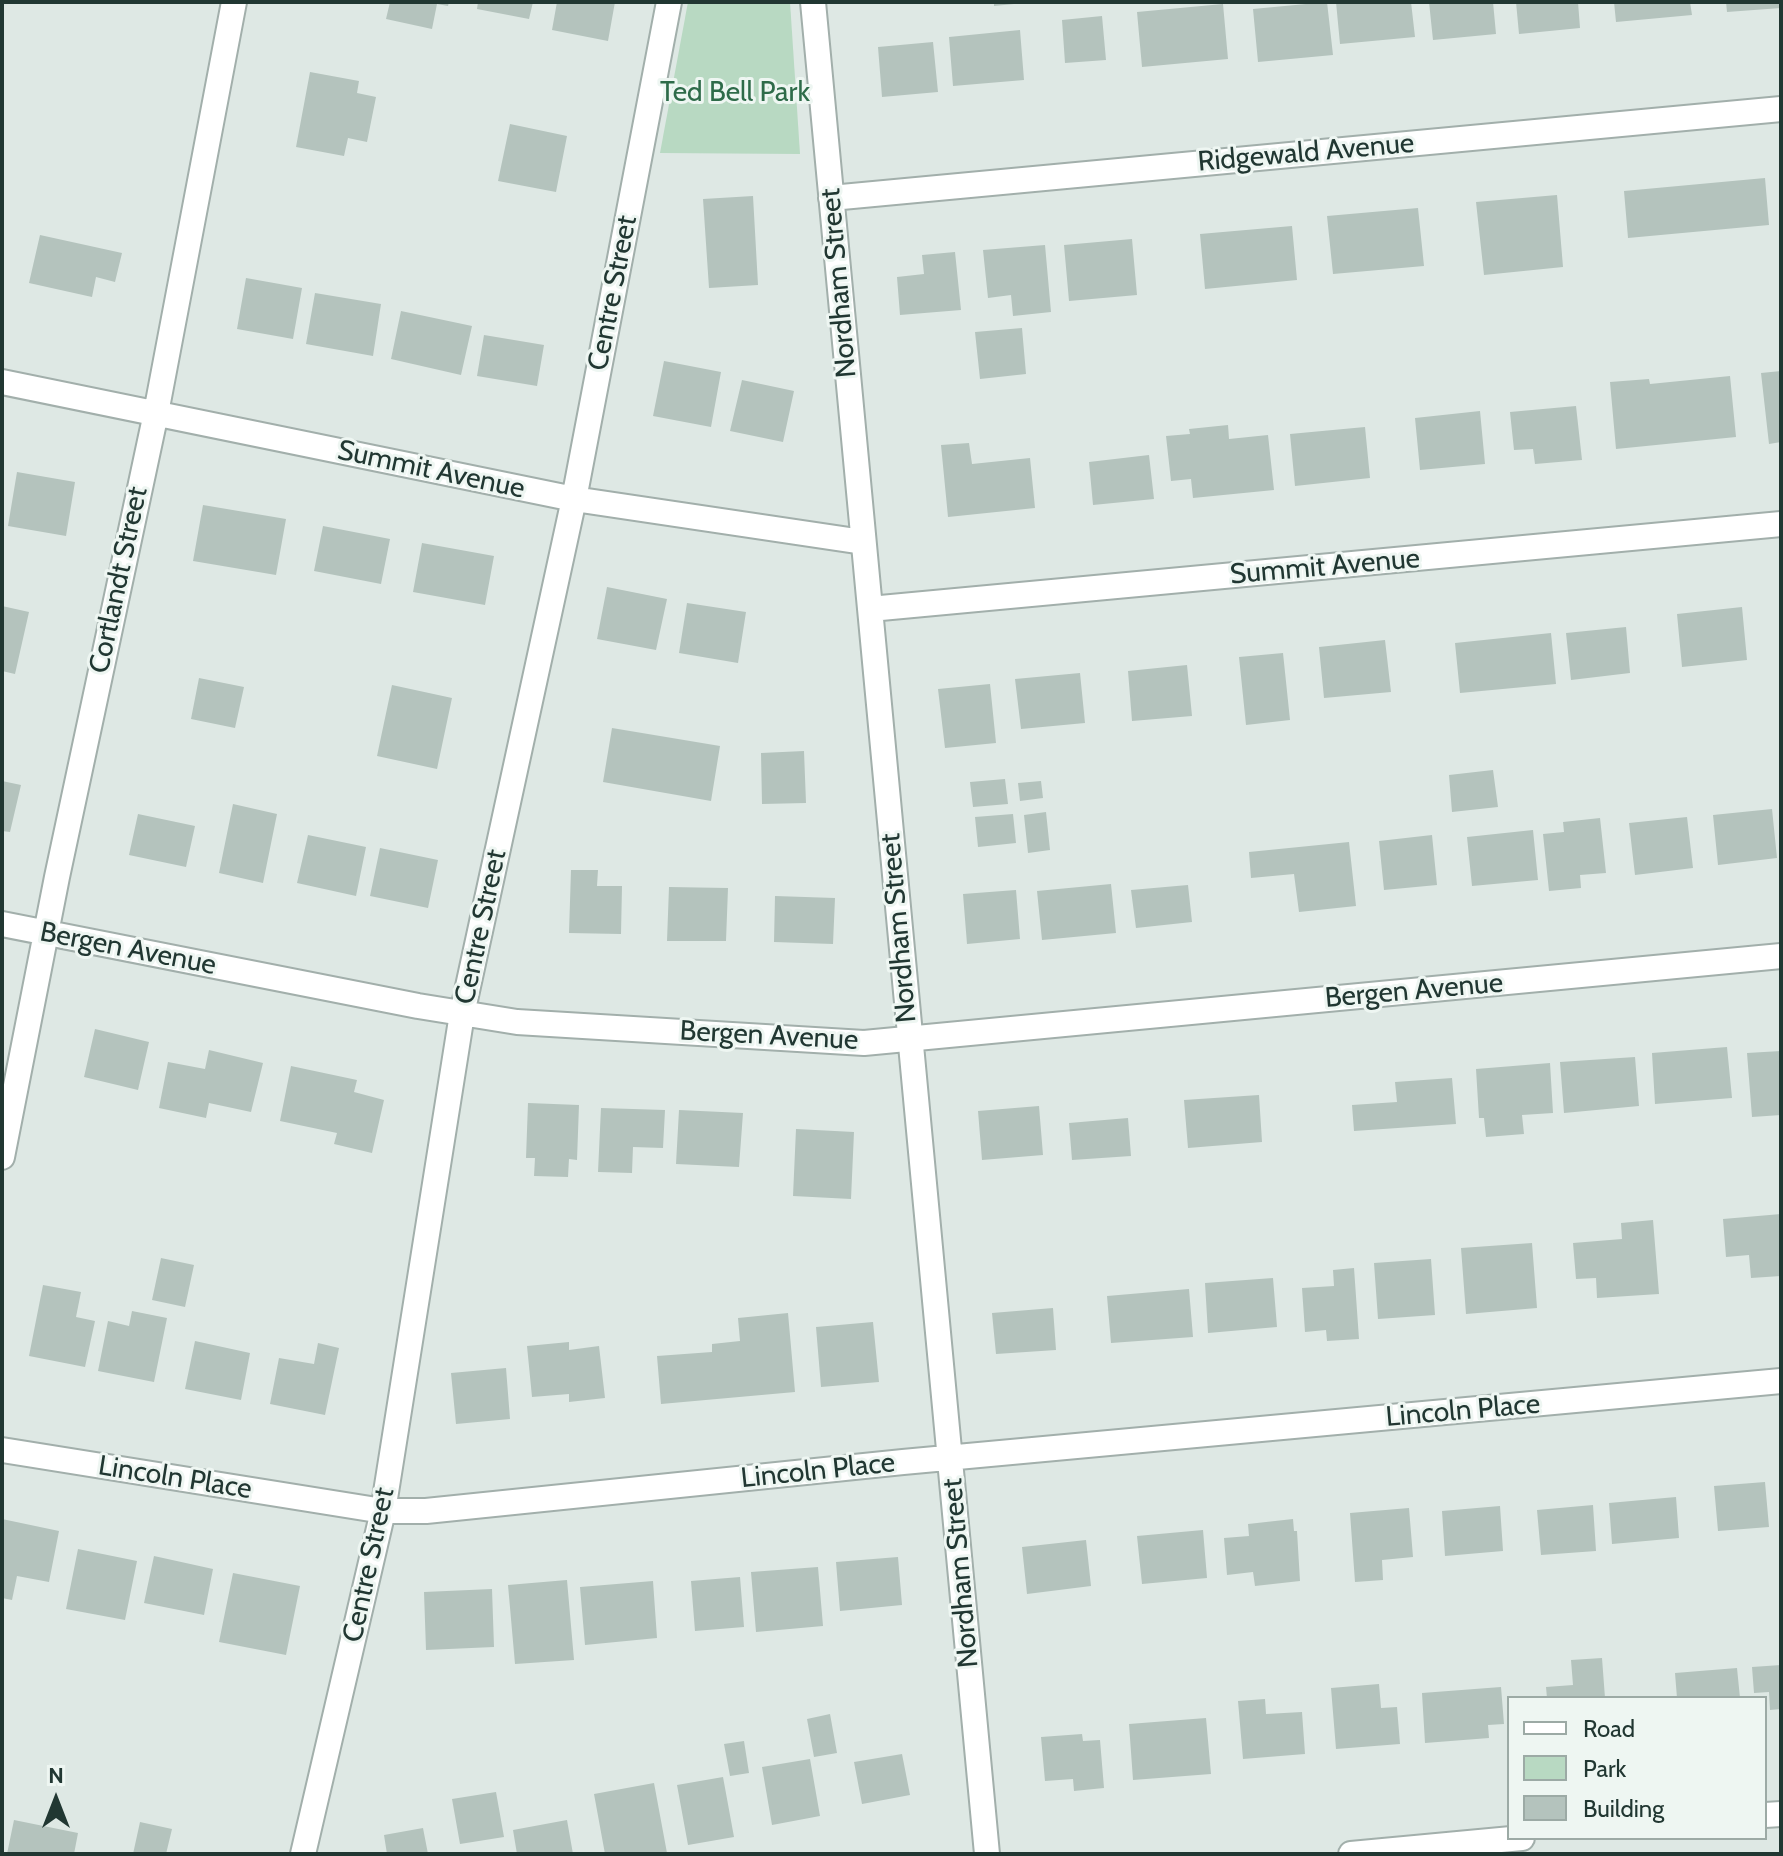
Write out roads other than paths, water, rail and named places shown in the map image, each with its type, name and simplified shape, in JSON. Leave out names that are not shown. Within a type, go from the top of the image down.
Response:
[{"type":"street","name":"Cortlandt Street","points":[[2,1157],[60,861],[156,413],[234,2]]},
{"type":"street","name":"Centre Street","points":[[303,1854],[383,1511],[462,1014],[574,499],[669,2]]},
{"type":"street","name":"Nordham Street","points":[[813,2],[987,1854]]},
{"type":"street","name":"Ridgewald Avenue","points":[[831,198],[1781,109]]},
{"type":"street","name":"Summit Avenue","points":[[2,382],[574,499],[863,542]]},
{"type":"street","name":"Summit Avenue","points":[[870,609],[1781,524]]},
{"type":"street","name":"Bergen Avenue","points":[[2,924],[462,1014],[517,1022],[849,1042],[910,1039],[1781,956]]},
{"type":"street","name":"Lincoln Place","points":[[2,1450],[383,1511],[426,1511],[950,1458],[1781,1381]]},
{"type":"street","points":[[1351,1854],[1507,1839]]},
{"type":"park label","name":"Ted Bell Park","points":[[735,93]]}]
